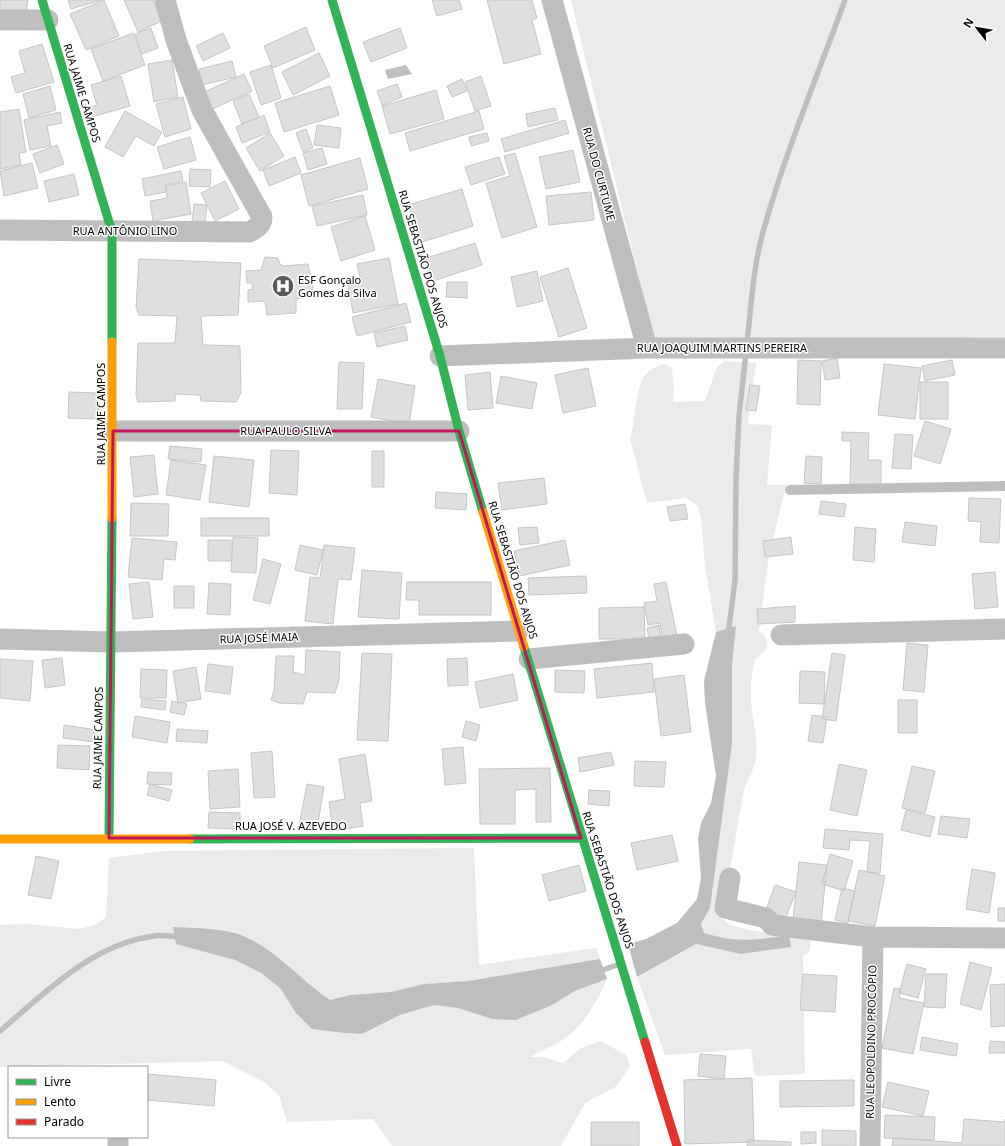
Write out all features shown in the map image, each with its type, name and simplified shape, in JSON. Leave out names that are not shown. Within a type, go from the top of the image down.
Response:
[{"type":"street","name":"RUA JAIME CAMPOS","points":[[42,0],[112,232],[112,642],[108,838]]},
{"type":"street","name":"RUA ANTÔNIO LINO","points":[[0,230],[250,232],[257,228],[262,222],[262,217],[202,110],[176,40],[165,0]]},
{"type":"street","name":"RUA SEBASTIÃO DOS ANJOS","points":[[332,0],[440,356],[459,431],[518,630],[529,659],[581,838],[677,1146]]},
{"type":"street","name":"RUA DO CURTUME","points":[[552,0],[647,348]]},
{"type":"street","points":[[0,20],[48,20]]},
{"type":"street","name":"RUA JOAQUIM MARTINS PEREIRA","points":[[440,356],[647,348],[1005,348]]},
{"type":"street","name":"RUA PAULO SILVA","points":[[113,431],[459,431]]},
{"type":"street","points":[[781,635],[1005,629]]},
{"type":"street","name":"RUA JOSÉ MAIA","points":[[0,639],[112,642],[518,630]]},
{"type":"street","points":[[529,659],[684,644]]},
{"type":"street","name":"RUA JOSÉ V. AZEVEDO","points":[[0,840],[108,838],[581,838]]},
{"type":"street","points":[[730,878],[724,908],[766,918],[772,925],[873,937],[1005,938]]},
{"type":"street","name":"RUA LEOPOLDINO PROCÓPIO","points":[[870,1146],[873,937]]},
{"type":"lane","points":[[790,490],[1005,486]]},
{"type":"highlighted area","points":[[113,431],[459,431],[581,838],[109,838]]},
{"type":"shaded area","points":[[571,0],[1005,0],[1005,337],[654,340]]},
{"type":"shaded area","points":[[406,65],[412,74],[388,79],[385,70]]},
{"type":"shaded area","points":[[725,361],[756,363],[748,424],[772,425],[767,485],[786,485],[769,555],[759,631],[766,638],[767,646],[763,653],[755,659],[753,669],[751,701],[757,751],[753,770],[744,790],[729,870],[719,891],[717,904],[719,912],[724,920],[730,924],[751,930],[789,935],[746,940],[704,933],[701,924],[710,908],[732,744],[732,667],[736,626],[716,632],[705,566],[701,516],[698,506],[687,498],[647,503],[630,438],[639,391],[646,374],[652,369],[664,364],[672,368],[674,387],[673,402],[705,401],[717,367]]},
{"type":"shaded area","points":[[736,626],[732,667],[732,744],[710,908],[701,924],[704,933],[727,938],[746,940],[789,935],[791,947],[741,954],[696,944],[637,977],[628,944],[646,939],[677,923],[697,899],[701,878],[698,839],[701,823],[711,803],[716,776],[705,703],[704,681],[716,632]]},
{"type":"shaded area","points":[[474,848],[479,965],[596,948],[600,959],[468,981],[424,984],[390,992],[350,995],[330,1000],[314,989],[276,956],[176,943],[235,960],[261,973],[281,989],[295,1012],[312,1029],[344,1033],[362,1034],[400,1015],[434,1005],[458,1008],[492,1019],[552,1005],[575,991],[607,979],[593,1006],[577,1028],[561,1041],[530,1057],[543,1057],[563,1063],[581,1048],[601,1041],[626,1055],[630,1066],[617,1086],[585,1103],[561,1146],[392,1146],[373,1119],[287,1122],[279,1095],[264,1082],[223,1061],[0,1067],[0,925],[29,924],[79,929],[95,925],[106,917],[109,858],[162,851]]},
{"type":"shaded area","points":[[173,927],[227,931],[243,936],[255,942],[277,957],[330,1000],[350,995],[390,992],[424,984],[468,981],[600,959],[607,979],[575,991],[552,1005],[516,1020],[492,1019],[458,1008],[434,1005],[400,1015],[362,1034],[344,1033],[312,1029],[295,1012],[281,989],[261,973],[235,960],[176,944]]},
{"type":"shaded area","points":[[789,935],[810,937],[811,946],[808,952],[803,955],[805,1074],[755,1076],[751,1049],[665,1055],[637,977],[696,944],[741,954]]},
{"type":"building","points":[[0,0],[28,0],[26,13],[0,10]]},
{"type":"building","points":[[68,0],[101,0],[71,9]]},
{"type":"building","points":[[104,0],[119,36],[86,50],[70,14]]},
{"type":"building","points":[[124,0],[153,0],[162,21],[138,32]]},
{"type":"building","points":[[432,0],[459,0],[462,9],[437,16]]},
{"type":"building","points":[[487,0],[532,0],[537,18],[532,20],[541,54],[504,64]]},
{"type":"building","points":[[306,27],[315,50],[273,68],[264,46]]},
{"type":"building","points":[[151,28],[158,48],[142,54],[135,34]]},
{"type":"building","points":[[400,28],[407,48],[371,62],[363,42]]},
{"type":"building","points":[[133,33],[145,65],[103,81],[91,49]]},
{"type":"building","points":[[223,33],[230,48],[203,61],[196,46]]},
{"type":"building","points":[[42,44],[54,82],[16,93],[11,77],[25,73],[19,51]]},
{"type":"building","points":[[319,53],[330,76],[293,95],[282,72]]},
{"type":"building","points":[[172,60],[178,97],[154,102],[148,64]]},
{"type":"building","points":[[232,61],[236,77],[202,85],[199,69]]},
{"type":"building","points":[[271,65],[281,98],[261,105],[250,72]]},
{"type":"building","points":[[244,74],[252,91],[210,110],[202,93]]},
{"type":"building","points":[[121,76],[130,106],[88,118],[85,109],[97,105],[91,85]]},
{"type":"building","points":[[481,76],[491,106],[475,111],[465,82]]},
{"type":"building","points":[[462,79],[467,91],[452,97],[447,86]]},
{"type":"building","points":[[397,84],[402,97],[382,105],[377,91]]},
{"type":"building","points":[[50,86],[56,110],[29,118],[23,94]]},
{"type":"building","points":[[330,86],[339,115],[284,132],[275,103]]},
{"type":"building","points":[[436,90],[444,119],[390,134],[382,106]]},
{"type":"building","points":[[249,94],[259,117],[242,124],[233,101]]},
{"type":"building","points":[[183,97],[191,129],[165,137],[156,104]]},
{"type":"building","points":[[555,108],[558,120],[528,127],[526,114]]},
{"type":"building","points":[[19,109],[26,152],[19,153],[21,165],[0,169],[0,112]]},
{"type":"building","points":[[125,111],[162,132],[154,146],[136,136],[123,157],[105,147]]},
{"type":"building","points":[[479,111],[484,129],[410,151],[405,133]]},
{"type":"building","points":[[60,112],[62,123],[47,126],[51,146],[30,150],[24,120]]},
{"type":"building","points":[[264,115],[270,132],[242,143],[236,127]]},
{"type":"building","points":[[565,120],[569,133],[505,152],[501,139]]},
{"type":"building","points":[[317,125],[341,128],[339,148],[314,145]]},
{"type":"building","points":[[306,129],[313,148],[303,152],[296,133]]},
{"type":"building","points":[[270,133],[284,156],[260,171],[246,148]]},
{"type":"building","points":[[487,133],[489,141],[471,146],[469,137]]},
{"type":"building","points":[[190,137],[196,160],[164,169],[157,147]]},
{"type":"building","points":[[57,145],[64,164],[40,173],[33,154]]},
{"type":"building","points":[[322,148],[327,164],[308,170],[303,153]]},
{"type":"building","points":[[573,150],[580,182],[546,189],[539,157]]},
{"type":"building","points":[[515,153],[537,227],[502,238],[486,183],[510,176],[504,156]]},
{"type":"building","points":[[295,157],[301,173],[269,186],[263,170]]},
{"type":"building","points":[[499,157],[505,174],[471,185],[465,167]]},
{"type":"building","points":[[360,158],[368,189],[309,206],[301,175]]},
{"type":"building","points":[[32,163],[38,188],[4,196],[0,171]]},
{"type":"building","points":[[190,169],[211,170],[210,187],[189,186]]},
{"type":"building","points":[[181,171],[183,181],[165,185],[166,192],[145,196],[142,179]]},
{"type":"building","points":[[74,174],[79,195],[49,202],[44,181]]},
{"type":"building","points":[[225,181],[239,209],[215,221],[201,193]]},
{"type":"building","points":[[186,182],[191,214],[153,221],[150,201],[167,198],[166,186]]},
{"type":"building","points":[[462,189],[473,226],[419,243],[408,205]]},
{"type":"building","points":[[591,192],[594,220],[549,225],[546,196]]},
{"type":"building","points":[[363,195],[367,215],[317,226],[312,206]]},
{"type":"building","points":[[194,204],[207,205],[205,223],[192,222]]},
{"type":"building","points":[[365,216],[375,250],[341,261],[331,227]]},
{"type":"building","points":[[475,243],[482,265],[433,281],[426,258]]},
{"type":"building","name":"ESF Gonçalo Gomes da Silva","points":[[265,257],[278,258],[280,264],[283,266],[308,264],[311,278],[303,278],[304,283],[312,282],[314,296],[296,299],[296,313],[267,315],[265,301],[248,302],[248,290],[253,289],[252,283],[247,283],[246,271],[261,270]]},
{"type":"building","points":[[389,258],[398,304],[353,313],[347,279],[360,277],[357,264]]},
{"type":"building","points":[[139,259],[241,263],[238,315],[201,316],[203,345],[240,346],[241,393],[236,402],[201,401],[200,395],[175,394],[175,401],[138,402],[136,395],[138,343],[175,343],[177,316],[139,315],[136,308]]},
{"type":"building","points":[[568,268],[587,328],[559,337],[540,277]]},
{"type":"building","points":[[537,271],[543,301],[517,307],[511,277]]},
{"type":"building","points":[[447,282],[467,282],[467,298],[446,297]]},
{"type":"building","points":[[406,303],[411,322],[357,336],[352,317]]},
{"type":"building","points":[[405,326],[408,340],[377,347],[374,333]]},
{"type":"building","points":[[837,358],[840,378],[825,380],[822,361]]},
{"type":"building","points":[[798,360],[821,361],[820,405],[797,404]]},
{"type":"building","points":[[952,360],[955,375],[925,381],[922,366]]},
{"type":"building","points":[[339,362],[364,363],[362,409],[337,409]]},
{"type":"building","points":[[884,364],[921,368],[915,419],[878,415]]},
{"type":"building","points":[[588,368],[596,406],[563,413],[555,375]]},
{"type":"building","points":[[490,372],[493,408],[468,410],[465,375]]},
{"type":"building","points":[[501,376],[537,383],[532,409],[496,403]]},
{"type":"building","points":[[378,379],[415,386],[409,424],[371,417]]},
{"type":"building","points":[[920,382],[948,382],[948,419],[920,419]]},
{"type":"building","points":[[750,385],[760,386],[756,411],[746,410]]},
{"type":"building","points":[[69,392],[100,393],[99,419],[68,418]]},
{"type":"building","points":[[925,421],[951,429],[940,464],[914,456]]},
{"type":"building","points":[[842,432],[869,433],[868,460],[881,460],[881,485],[850,484],[851,441],[842,441]]},
{"type":"building","points":[[895,434],[913,435],[911,469],[892,468]]},
{"type":"building","points":[[170,446],[202,449],[201,462],[168,459]]},
{"type":"building","points":[[271,450],[299,451],[297,495],[269,493]]},
{"type":"building","points":[[372,451],[384,451],[384,487],[372,487]]},
{"type":"building","points":[[154,455],[158,494],[134,497],[130,457]]},
{"type":"building","points":[[214,456],[254,460],[249,507],[209,502]]},
{"type":"building","points":[[806,456],[822,457],[821,484],[804,483]]},
{"type":"building","points":[[171,460],[206,465],[200,500],[166,495]]},
{"type":"building","points":[[544,478],[547,504],[502,510],[498,483]]},
{"type":"building","points":[[436,492],[467,494],[466,510],[435,508]]},
{"type":"building","points":[[969,498],[1001,499],[999,543],[980,542],[981,522],[968,521]]},
{"type":"building","points":[[821,501],[846,504],[844,517],[819,514]]},
{"type":"building","points":[[131,503],[169,504],[168,536],[130,536]]},
{"type":"building","points":[[685,504],[688,519],[670,521],[667,507]]},
{"type":"building","points":[[201,518],[269,518],[269,536],[201,536]]},
{"type":"building","points":[[905,522],[937,526],[935,546],[902,542]]},
{"type":"building","points":[[537,527],[539,543],[520,545],[518,528]]},
{"type":"building","points":[[855,527],[876,529],[874,562],[853,560]]},
{"type":"building","points":[[233,537],[258,538],[256,573],[231,572]]},
{"type":"building","points":[[791,537],[793,554],[765,557],[763,541]]},
{"type":"building","points":[[132,538],[177,542],[175,560],[164,559],[162,580],[128,577]]},
{"type":"building","points":[[208,540],[231,540],[231,561],[208,561]]},
{"type":"building","points":[[565,540],[570,565],[520,576],[514,551]]},
{"type":"building","points":[[300,545],[323,550],[317,575],[295,570]]},
{"type":"building","points":[[324,545],[355,548],[351,580],[338,579],[333,624],[305,621],[310,577],[320,578]]},
{"type":"building","points":[[263,559],[281,564],[270,604],[253,600]]},
{"type":"building","points":[[362,570],[402,573],[399,619],[358,617]]},
{"type":"building","points":[[995,572],[998,607],[975,609],[972,574]]},
{"type":"building","points":[[586,576],[587,593],[529,595],[528,578]]},
{"type":"building","points":[[149,582],[153,617],[133,619],[129,584]]},
{"type":"building","points":[[407,582],[491,582],[491,615],[419,615],[419,600],[406,600]]},
{"type":"building","points":[[666,582],[677,636],[663,639],[660,623],[648,625],[644,603],[657,601],[654,584]]},
{"type":"building","points":[[209,583],[231,584],[230,615],[207,614]]},
{"type":"building","points":[[174,586],[194,586],[194,608],[174,608]]},
{"type":"building","points":[[795,606],[795,622],[758,624],[757,609]]},
{"type":"building","points":[[644,607],[645,639],[599,639],[599,608]]},
{"type":"building","points":[[659,625],[661,638],[649,640],[647,628]]},
{"type":"building","points":[[907,643],[928,645],[924,692],[903,690]]},
{"type":"building","points":[[306,650],[340,652],[339,680],[335,693],[307,692],[303,704],[279,703],[271,700],[274,691],[276,656],[294,656],[293,672],[305,675]]},
{"type":"building","points":[[362,653],[392,654],[388,741],[357,740]]},
{"type":"building","points":[[832,653],[845,655],[836,721],[822,719]]},
{"type":"building","points":[[62,658],[65,685],[45,688],[42,660]]},
{"type":"building","points":[[467,658],[468,685],[448,686],[447,659]]},
{"type":"building","points":[[0,659],[33,661],[30,701],[0,698]]},
{"type":"building","points":[[652,663],[654,692],[597,698],[594,669]]},
{"type":"building","points":[[208,664],[233,667],[230,694],[205,691]]},
{"type":"building","points":[[196,667],[201,699],[178,703],[173,671]]},
{"type":"building","points":[[141,669],[167,670],[166,698],[140,698]]},
{"type":"building","points":[[555,670],[585,671],[584,693],[555,692]]},
{"type":"building","points":[[800,671],[825,672],[824,704],[799,703]]},
{"type":"building","points":[[513,674],[518,700],[480,708],[475,682]]},
{"type":"building","points":[[684,675],[691,732],[661,736],[654,679]]},
{"type":"building","points":[[142,699],[166,701],[165,710],[141,707]]},
{"type":"building","points":[[898,700],[917,700],[917,733],[898,733]]},
{"type":"building","points":[[172,701],[187,704],[184,715],[170,712]]},
{"type":"building","points":[[812,715],[827,717],[823,743],[808,741]]},
{"type":"building","points":[[135,716],[170,722],[167,743],[132,737]]},
{"type":"building","points":[[466,721],[480,725],[476,741],[462,737]]},
{"type":"building","points":[[64,725],[97,730],[95,742],[63,738]]},
{"type":"building","points":[[177,729],[208,731],[207,743],[176,741]]},
{"type":"building","points":[[58,745],[90,746],[89,770],[57,768]]},
{"type":"building","points":[[463,747],[466,783],[445,785],[442,749]]},
{"type":"building","points":[[272,751],[275,797],[254,798],[251,753]]},
{"type":"building","points":[[611,752],[614,765],[580,772],[578,758]]},
{"type":"building","points":[[365,754],[372,801],[360,803],[363,826],[333,831],[329,802],[345,799],[339,759]]},
{"type":"building","points":[[635,761],[666,762],[664,787],[634,786]]},
{"type":"building","points":[[839,764],[867,770],[857,816],[830,810]]},
{"type":"building","points":[[912,766],[935,771],[925,813],[902,808]]},
{"type":"building","points":[[550,768],[551,822],[536,822],[536,789],[515,790],[515,824],[480,824],[479,769]]},
{"type":"building","points":[[238,769],[240,807],[210,809],[208,771]]},
{"type":"building","points":[[148,772],[172,773],[171,785],[147,784]]},
{"type":"building","points":[[150,784],[172,790],[169,801],[147,795]]},
{"type":"building","points":[[307,784],[324,787],[317,829],[299,826]]},
{"type":"building","points":[[589,790],[610,791],[609,806],[588,804]]},
{"type":"building","points":[[906,810],[935,817],[930,837],[901,830]]},
{"type":"building","points":[[209,812],[240,813],[240,829],[208,828]]},
{"type":"building","points":[[941,816],[970,819],[967,838],[938,834]]},
{"type":"building","points":[[825,829],[883,834],[880,873],[867,872],[870,841],[850,840],[849,850],[823,848]]},
{"type":"building","points":[[672,835],[678,861],[637,870],[631,843]]},
{"type":"building","points":[[830,854],[853,861],[844,891],[822,884]]},
{"type":"building","points":[[36,856],[59,861],[51,899],[28,895]]},
{"type":"building","points":[[799,862],[827,865],[821,923],[793,920]]},
{"type":"building","points":[[579,865],[586,891],[549,901],[542,875]]},
{"type":"building","points":[[972,869],[995,873],[989,913],[966,909]]},
{"type":"building","points":[[859,870],[885,876],[875,926],[848,921]]},
{"type":"building","points":[[775,885],[796,892],[786,917],[766,910]]},
{"type":"building","points":[[842,888],[855,891],[848,923],[835,920]]},
{"type":"building","points":[[998,908],[1005,908],[1005,921],[998,921]]},
{"type":"building","points":[[970,962],[992,968],[981,1010],[960,1004]]},
{"type":"building","points":[[907,964],[926,969],[918,998],[899,993]]},
{"type":"building","points":[[803,974],[837,976],[835,1012],[800,1010]]},
{"type":"building","points":[[926,974],[947,974],[945,1008],[924,1007]]},
{"type":"building","points":[[1005,984],[1005,1026],[991,1027],[990,985]]},
{"type":"building","points":[[894,988],[901,989],[899,998],[924,1003],[913,1054],[882,1048]]},
{"type":"building","points":[[922,1037],[958,1044],[956,1056],[920,1050]]},
{"type":"building","points":[[990,1041],[1005,1042],[1005,1053],[989,1053]]},
{"type":"building","points":[[700,1054],[726,1056],[724,1079],[698,1076]]},
{"type":"building","points":[[148,1074],[216,1080],[214,1106],[148,1100]]},
{"type":"building","points":[[752,1078],[754,1142],[685,1144],[684,1080]]},
{"type":"building","points":[[854,1080],[854,1106],[780,1107],[780,1081]]},
{"type":"building","points":[[888,1082],[929,1091],[923,1116],[882,1107]]},
{"type":"building","points":[[885,1115],[935,1117],[934,1140],[884,1138]]},
{"type":"building","points":[[964,1119],[1004,1122],[1005,1119],[1005,1146],[892,1146],[893,1138],[962,1143]]},
{"type":"building","points":[[591,1122],[639,1122],[639,1146],[591,1146]]},
{"type":"building","points":[[822,1130],[856,1131],[856,1146],[822,1146]]},
{"type":"building","points":[[801,1132],[816,1132],[816,1143],[801,1144]]},
{"type":"building","points":[[748,1140],[791,1142],[791,1146],[747,1146]]},
{"type":"waterway","points":[[747,344],[751,302],[763,232],[791,144],[845,0]]},
{"type":"waterway","points":[[728,635],[735,580],[736,479],[739,416],[746,352]]},
{"type":"waterway","points":[[0,1031],[52,986],[71,972],[110,949],[131,941],[157,935],[182,937]]},
{"type":"waterway","points":[[597,972],[617,965]]},
{"type":"traffic: fast","points":[[42,0],[112,232],[112,342]]},
{"type":"traffic: fast","points":[[332,0],[440,356],[459,431],[483,512]]},
{"type":"traffic: fast","points":[[109,838],[112,518]]},
{"type":"traffic: fast","points":[[524,647],[645,1042]]},
{"type":"traffic: fast","points":[[190,839],[581,838]]},
{"type":"traffic: slow","points":[[112,342],[112,518]]},
{"type":"traffic: slow","points":[[483,512],[524,647]]},
{"type":"traffic: slow","points":[[0,839],[190,839]]},
{"type":"traffic: jam","points":[[645,1042],[677,1146]]},
{"type":"place","name":"ESF Gonçalo Gomes da Silva","points":[[283,286]]}]
